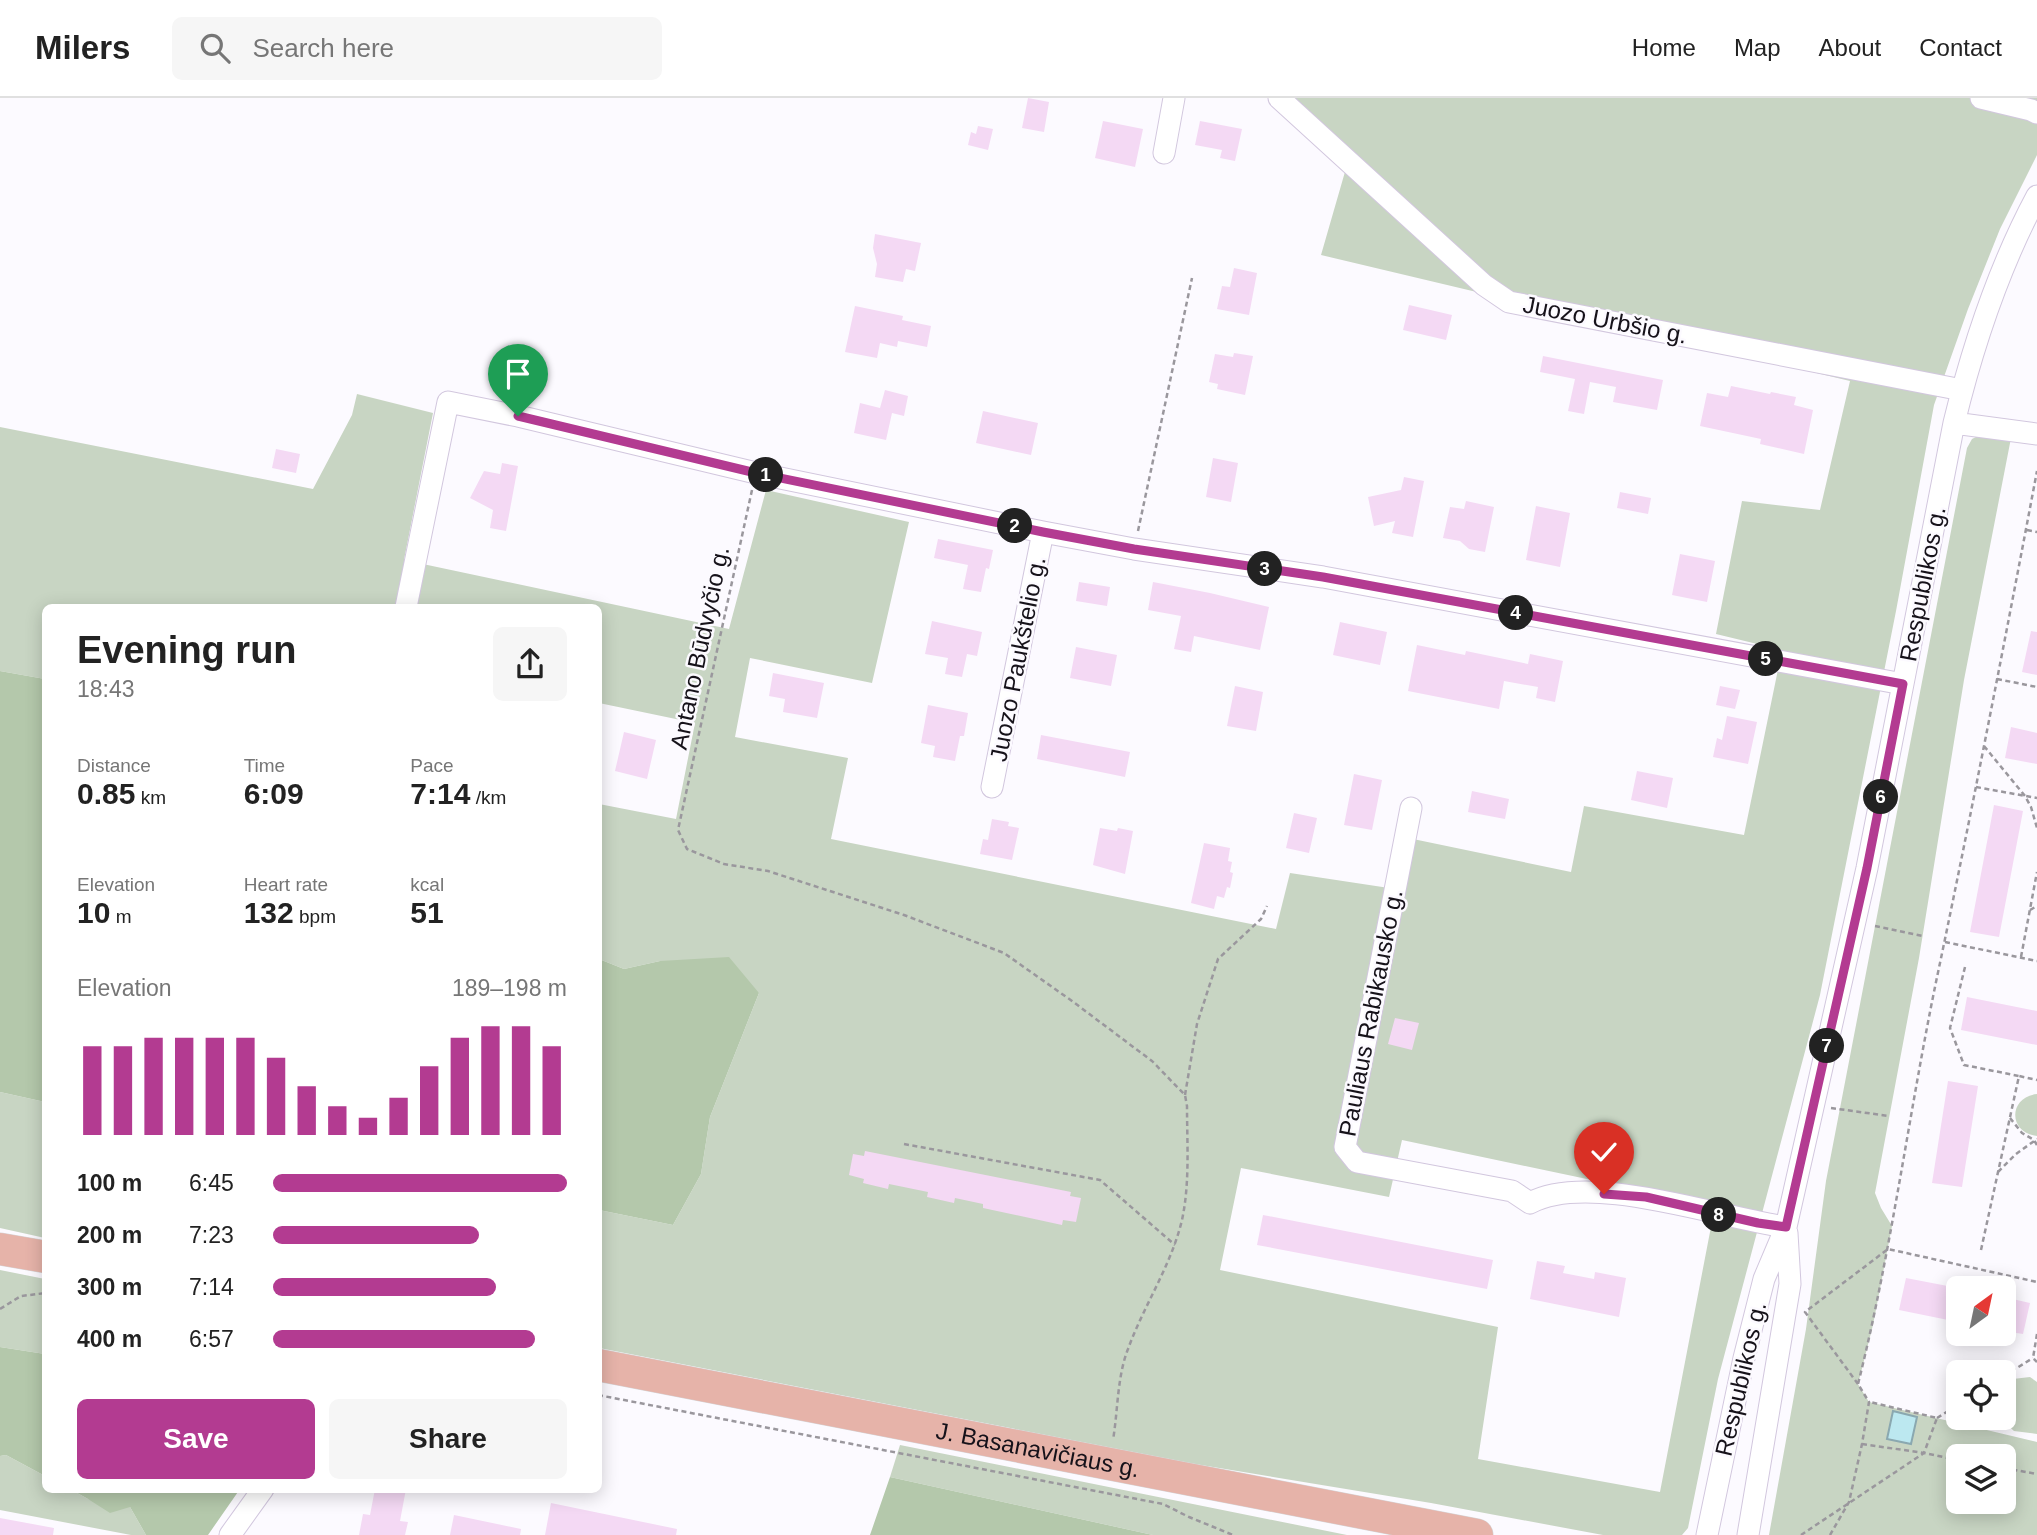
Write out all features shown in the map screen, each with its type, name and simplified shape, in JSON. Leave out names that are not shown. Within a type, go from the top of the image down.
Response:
[{"type":"main road","points":[[0,1249],[42,1257]]},
{"type":"main road","name":"J. Basanavičiaus g.","points":[[602,1366],[1477,1535]]},
{"type":"street","points":[[1164,153],[1174,98]]},
{"type":"street","name":"Juozo Urbšio g.","points":[[1279,98],[1484,285],[1509,302],[1962,390]]},
{"type":"street","points":[[1981,98],[2037,113]]},
{"type":"street","name":"Respublikos g.","points":[[1707,1535],[1744,1358],[1764,1279],[1786,1227],[1814,1106],[1855,921],[1962,390],[2003,268],[2037,196]]},
{"type":"street","points":[[407,604],[448,402],[756,473],[1043,532],[1134,549],[1323,577],[1903,684]]},
{"type":"street","points":[[1954,423],[2037,434]]},
{"type":"street","name":"Juozo Paukštelio g.","points":[[992,787],[1043,532]]},
{"type":"street","name":"Pauliaus Rabikausko g.","points":[[1411,808],[1345,1147],[1357,1162],[1511,1191],[1530,1202],[1573,1191],[1646,1197],[1786,1227]]},
{"type":"street","name":"Respublikos g.","points":[[1748,1535],[1790,1284],[1786,1227]]},
{"type":"street","points":[[230,1535],[260,1493]]},
{"type":"path","points":[[1134,549],[1192,278]]},
{"type":"path","points":[[1858,1384],[1888,1249],[1940,962],[2037,471]]},
{"type":"path","name":"Antano Būdvyčio g.","points":[[756,473],[678,830],[687,849],[724,863],[768,871],[904,915],[1004,953],[1072,1000],[1152,1061],[1185,1095]]},
{"type":"path","points":[[2026,529],[2037,532]]},
{"type":"path","points":[[1997,678],[2037,687]]},
{"type":"path","points":[[1984,746],[2025,796],[2037,828]]},
{"type":"path","points":[[1976,787],[2037,798]]},
{"type":"path","points":[[2021,957],[2037,873]]},
{"type":"path","points":[[1108,1464],[1127,1350],[1175,1245],[1182,1216],[1186,1179],[1185,1095],[1197,1024],[1218,959],[1261,919],[1267,906]]},
{"type":"path","points":[[2030,910],[2037,906]]},
{"type":"path","points":[[1855,921],[1923,936]]},
{"type":"path","points":[[1945,942],[2037,961]]},
{"type":"path","points":[[1965,967],[1950,1028],[1964,1065],[2037,1080]]},
{"type":"path","points":[[1981,1250],[2019,1076]]},
{"type":"path","points":[[1814,1106],[1889,1116]]},
{"type":"path","points":[[2010,1118],[2022,1133],[2036,1139]]},
{"type":"path","points":[[2036,1139],[2037,1145]]},
{"type":"path","points":[[1998,1172],[2036,1139]]},
{"type":"path","points":[[904,1144],[1100,1180],[1175,1245]]},
{"type":"path","points":[[1830,1535],[1849,1502],[1869,1402],[1805,1312],[1888,1249],[2037,1282]]},
{"type":"path","points":[[0,1309],[21,1296],[42,1293]]},
{"type":"path","points":[[2016,1369],[2033,1358],[2037,1334]]},
{"type":"path","points":[[2033,1358],[2037,1362]]},
{"type":"path","points":[[602,1396],[1163,1504],[1233,1535]]},
{"type":"path","points":[[1869,1402],[1937,1418]]},
{"type":"path","points":[[1801,1535],[1924,1453],[1937,1418],[1946,1412]]},
{"type":"path","points":[[1862,1444],[1946,1458]]},
{"type":"path","points":[[2016,1470],[2037,1474]]},
{"type":"green space","points":[[1293,98],[2037,98],[2037,155],[2000,229],[1934,405],[1820,995],[1718,1379],[1688,1528],[1682,1535],[1603,1535],[1195,1464],[602,1349],[602,1211],[673,1225],[701,1174],[710,1117],[759,993],[660,961],[624,969],[602,960],[602,805],[676,819],[695,723],[602,704],[602,604],[42,604],[42,678],[0,671],[0,427],[313,489],[352,415],[357,394],[433,413],[404,560],[729,629],[766,490],[909,522],[872,683],[750,658],[735,737],[848,758],[831,839],[1276,929],[1290,873],[1389,888],[1413,839],[1571,872],[1584,806],[1744,835],[1782,650],[1716,634],[1742,501],[1820,510],[1850,381],[1321,255],[1351,151]],"holes":[[[1402,1140],[1715,1206],[1660,1492],[1478,1459],[1498,1327],[1220,1270],[1241,1168],[1389,1197]]]},
{"type":"green space","points":[[1980,435],[2011,438],[1964,680],[1919,958],[1875,1193],[1892,1226],[1873,1325],[1858,1384],[1869,1402],[1946,1420],[1946,1430],[1987,1430],[2037,1442],[2037,1535],[1769,1535],[1806,1329],[1826,1181],[1967,448],[1972,439]]},
{"type":"green space","points":[[0,671],[42,678],[42,1101],[0,1092]]},
{"type":"green space","points":[[729,957],[759,993],[710,1117],[701,1174],[673,1225],[602,1211],[602,960],[624,969],[660,961]]},
{"type":"green space","points":[[0,1092],[42,1101],[42,1237],[0,1228]]},
{"type":"green space","points":[[2037,1094],[2037,1136],[2021,1129],[2015,1115],[2021,1101]]},
{"type":"green space","points":[[0,1270],[42,1278],[42,1354],[0,1347]]},
{"type":"green space","points":[[0,1347],[42,1354],[42,1474],[6,1455],[0,1456]]},
{"type":"green space","points":[[2030,1377],[2037,1382],[2037,1434],[2013,1430],[2016,1430],[2016,1379]]},
{"type":"green space","points":[[900,1445],[1347,1535],[1153,1535],[890,1477]]},
{"type":"green space","points":[[6,1455],[42,1474],[42,1493],[77,1493],[88,1499],[130,1507],[146,1535],[131,1535],[0,1510],[0,1456]]},
{"type":"green space","points":[[890,1477],[1153,1535],[870,1535]]},
{"type":"green space","points":[[77,1493],[237,1493],[208,1535],[146,1535],[130,1507],[110,1513]]},
{"type":"water","points":[[1893,1411],[1917,1417],[1911,1444],[1887,1439]]},
{"type":"building","points":[[1028,98],[1049,102],[1044,132],[1022,128]]},
{"type":"building","points":[[1103,121],[1143,129],[1135,167],[1095,158]]},
{"type":"building","points":[[1200,121],[1242,129],[1235,161],[1220,158],[1222,150],[1195,145]]},
{"type":"building","points":[[978,126],[993,129],[988,150],[968,145],[971,132],[976,134]]},
{"type":"building","points":[[875,234],[921,243],[915,271],[906,269],[903,282],[875,277]]},
{"type":"building","points":[[1234,268],[1257,273],[1249,315],[1217,309],[1222,286],[1230,287]]},
{"type":"building","points":[[1409,305],[1452,315],[1446,340],[1403,330]]},
{"type":"building","points":[[855,306],[903,316],[902,320],[931,326],[927,347],[898,341],[897,347],[880,343],[877,358],[845,352]]},
{"type":"building","points":[[1234,353],[1253,356],[1245,395],[1217,389],[1218,384],[1209,382],[1215,354],[1233,357]]},
{"type":"building","points":[[1543,356],[1663,380],[1657,410],[1613,402],[1616,387],[1590,382],[1584,414],[1568,411],[1575,379],[1540,372]]},
{"type":"building","points":[[1731,386],[1796,397],[1794,405],[1813,410],[1804,454],[1760,444],[1761,439],[1700,426],[1707,393],[1728,397]]},
{"type":"building","points":[[885,390],[908,396],[904,416],[892,413],[886,440],[854,433],[860,403],[880,408]]},
{"type":"building","points":[[983,411],[1038,423],[1031,455],[976,443]]},
{"type":"building","points":[[276,449],[300,454],[296,473],[272,468]]},
{"type":"building","points":[[1213,458],[1238,463],[1231,502],[1206,497]]},
{"type":"building","points":[[502,463],[518,466],[506,531],[490,528],[493,510],[470,498],[484,471],[500,474]]},
{"type":"building","points":[[1404,477],[1424,481],[1413,537],[1392,533],[1395,521],[1374,526],[1368,497],[1401,490]]},
{"type":"building","points":[[1620,492],[1651,498],[1648,514],[1617,508]]},
{"type":"building","points":[[1466,501],[1494,507],[1485,552],[1469,549],[1460,541],[1443,538],[1450,507],[1464,509]]},
{"type":"building","points":[[1536,506],[1570,513],[1560,567],[1526,560]]},
{"type":"building","points":[[938,539],[993,550],[981,592],[963,589],[968,565],[934,558]]},
{"type":"building","points":[[1680,554],[1715,561],[1707,602],[1672,595]]},
{"type":"building","points":[[1079,582],[1110,587],[1107,606],[1076,601]]},
{"type":"building","points":[[1153,582],[1269,607],[1260,650],[1194,636],[1191,652],[1174,649],[1181,616],[1148,610]]},
{"type":"building","points":[[932,621],[982,632],[977,656],[967,654],[962,677],[945,674],[948,658],[925,654]]},
{"type":"building","points":[[1340,622],[1387,632],[1380,665],[1333,655]]},
{"type":"building","points":[[2031,631],[2037,632],[2037,675],[2022,672]]},
{"type":"building","points":[[1417,645],[1465,655],[1466,651],[1528,664],[1530,654],[1563,661],[1555,702],[1536,698],[1538,687],[1504,681],[1499,709],[1408,691]]},
{"type":"building","points":[[1076,647],[1117,655],[1111,686],[1070,678]]},
{"type":"building","points":[[773,673],[824,683],[817,718],[783,712],[785,699],[769,696]]},
{"type":"building","points":[[1235,686],[1263,692],[1256,731],[1227,726]]},
{"type":"building","points":[[1720,686],[1740,690],[1735,709],[1716,705]]},
{"type":"building","points":[[928,705],[968,713],[964,736],[960,736],[955,761],[933,757],[935,746],[921,743]]},
{"type":"building","points":[[1727,716],[1757,722],[1748,764],[1713,757],[1717,738],[1722,740]]},
{"type":"building","points":[[2011,727],[2037,733],[2037,764],[2005,758]]},
{"type":"building","points":[[624,732],[656,740],[647,779],[615,771]]},
{"type":"building","points":[[1041,735],[1130,752],[1125,777],[1037,759]]},
{"type":"building","points":[[1637,771],[1673,778],[1667,808],[1631,800]]},
{"type":"building","points":[[1354,774],[1382,780],[1372,830],[1344,825]]},
{"type":"building","points":[[1472,791],[1509,799],[1505,819],[1468,812]]},
{"type":"building","points":[[1994,805],[2023,811],[1999,937],[1970,932]]},
{"type":"building","points":[[1294,813],[1317,818],[1309,853],[1286,848]]},
{"type":"building","points":[[992,819],[1009,822],[1008,826],[1019,828],[1012,860],[980,854],[983,839],[988,840]]},
{"type":"building","points":[[1100,828],[1133,831],[1125,874],[1093,865]]},
{"type":"building","points":[[1204,843],[1230,848],[1228,861],[1232,862],[1230,872],[1233,873],[1230,888],[1227,887],[1224,898],[1217,896],[1214,909],[1191,903]]},
{"type":"building","points":[[1967,997],[2037,1011],[2037,1045],[1961,1030]]},
{"type":"building","points":[[1395,1018],[1419,1023],[1412,1050],[1388,1044]]},
{"type":"building","points":[[1948,1081],[1978,1086],[1962,1187],[1932,1183]]},
{"type":"building","points":[[865,1151],[1071,1192],[1070,1196],[1081,1198],[1076,1222],[1063,1220],[1062,1225],[983,1208],[983,1204],[955,1198],[954,1203],[927,1197],[928,1192],[889,1184],[888,1189],[863,1183],[864,1179],[849,1175],[853,1154],[864,1156]]},
{"type":"building","points":[[1263,1215],[1493,1260],[1487,1289],[1257,1245]]},
{"type":"building","points":[[1537,1261],[1565,1266],[1563,1273],[1594,1279],[1595,1272],[1626,1278],[1619,1317],[1530,1299]]},
{"type":"building","points":[[1906,1278],[1946,1286],[1946,1320],[1899,1310]]},
{"type":"building","points":[[2016,1300],[2030,1303],[2023,1334],[2016,1333]]},
{"type":"building","points":[[374,1493],[405,1493],[400,1521],[408,1522],[405,1535],[359,1535],[363,1514],[370,1515]]},
{"type":"building","points":[[551,1503],[677,1529],[676,1535],[545,1535]]},
{"type":"building","points":[[454,1515],[521,1529],[520,1535],[450,1535]]},
{"type":"building","points":[[0,1518],[54,1528],[53,1535],[0,1535]]},
{"type":"route","points":[[518,416],[756,473],[1043,532],[1134,549],[1323,577],[1903,684],[1867,868],[1786,1227],[1646,1197],[1604,1194]]}]
